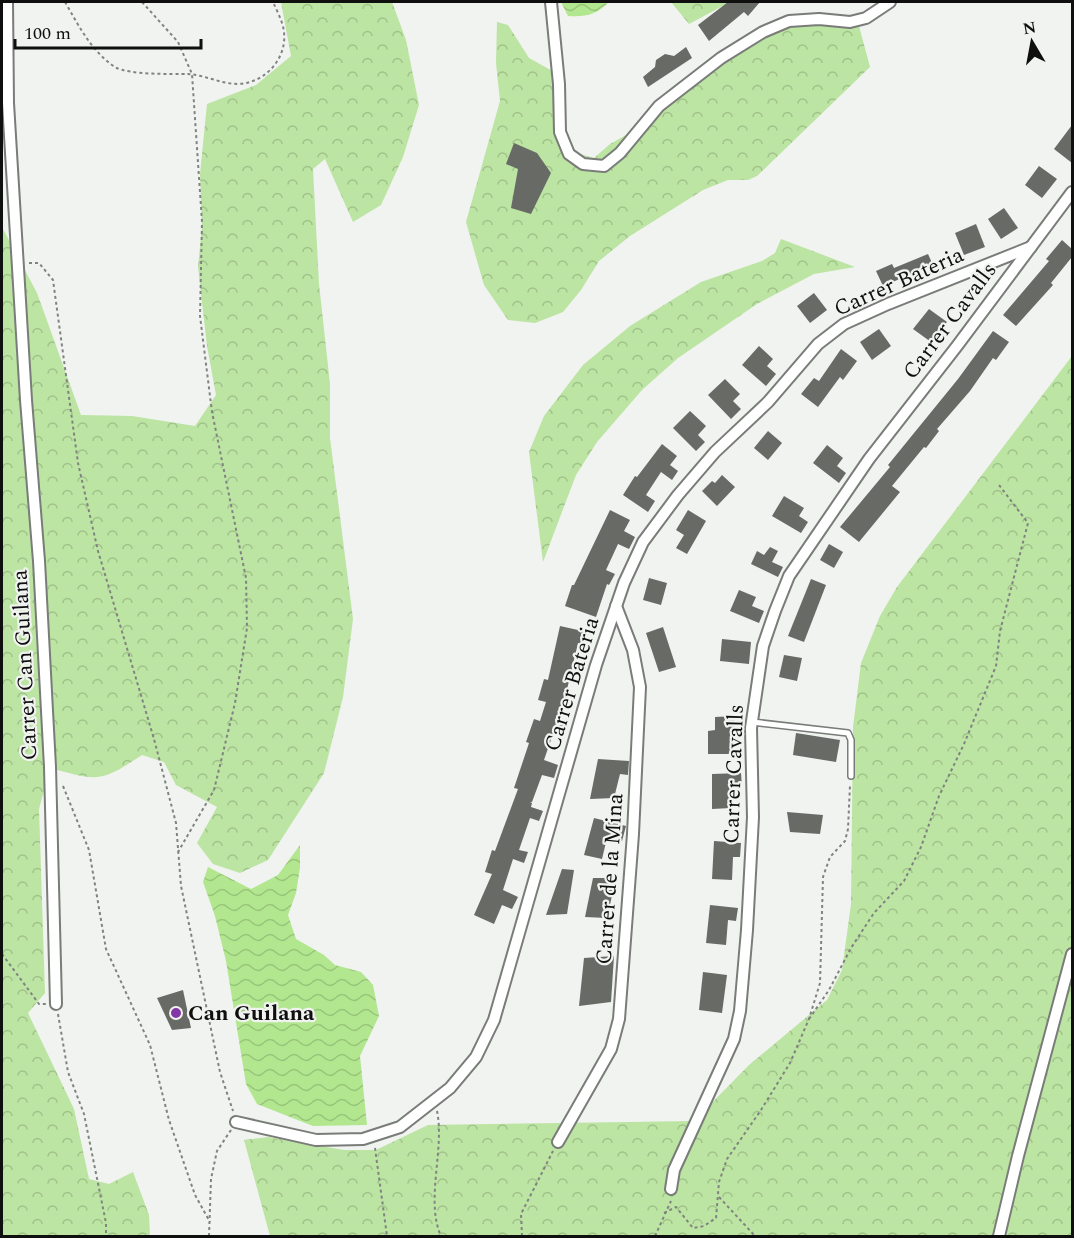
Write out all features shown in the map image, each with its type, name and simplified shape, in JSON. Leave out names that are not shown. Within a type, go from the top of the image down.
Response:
[{"type":"street","name":"Carrer Can Guilana","points":[[7,2],[8,103],[17,264],[39,561],[50,767],[56,1004]]},
{"type":"street","points":[[551,2],[559,84],[560,132],[569,154],[583,164],[604,166],[620,153],[659,106],[721,58],[763,32],[789,21],[819,19],[850,22],[866,18],[891,2]]},
{"type":"street","name":"Carrer Cavalls","points":[[671,1189],[674,1170],[734,1039],[740,1011],[752,829],[752,722],[763,646],[789,576],[869,459],[950,356],[1072,192]]},
{"type":"street","name":"Carrer Bateria","points":[[236,1122],[316,1140],[363,1139],[400,1127],[450,1088],[476,1057],[494,1020],[596,665],[624,583],[643,542],[678,495],[715,452],[768,402],[818,344],[844,324],[1031,247]]},
{"type":"street","name":"Carrer de la Mina","points":[[558,1142],[611,1049],[619,1019],[633,834],[640,687],[633,650],[616,606]]},
{"type":"street","points":[[999,1236],[1072,954]]},
{"type":"lane","points":[[752,722],[848,733],[851,740],[850,777]]},
{"type":"path","points":[[65,2],[93,49],[117,68],[153,73],[192,74],[237,84],[256,80],[273,69],[284,49],[285,31],[273,2]]},
{"type":"path","points":[[142,2],[178,42],[192,74],[202,222],[200,316],[212,412],[246,578],[247,628],[235,703],[214,790],[178,852]]},
{"type":"path","points":[[17,264],[39,263],[53,280],[80,474],[98,551],[154,739],[176,823],[181,886],[220,1072],[236,1122],[217,1151],[211,1179],[209,1236]]},
{"type":"path","points":[[809,1019],[829,990],[851,948],[874,913],[904,881],[921,847],[939,796],[964,744],[996,666],[1000,631],[1028,523],[999,485]]},
{"type":"path","points":[[664,1213],[676,1207],[693,1228],[704,1226],[716,1218],[719,1182],[727,1159],[790,1064],[809,1019],[820,983],[822,877],[830,857],[845,842],[848,830],[850,777]]},
{"type":"path","points":[[62,784],[89,850],[106,949],[150,1046],[169,1120],[195,1195],[210,1223]]},
{"type":"path","points":[[2,954],[39,1004],[56,1004],[66,1050],[68,1072],[84,1114],[106,1223],[106,1236]]},
{"type":"path","points":[[433,1101],[438,1114],[436,1192],[438,1228],[441,1236]]},
{"type":"path","points":[[374,1136],[387,1236]]},
{"type":"path","points":[[522,1236],[522,1214],[558,1142]]},
{"type":"path","points":[[655,1236],[664,1213],[671,1203],[671,1189]]},
{"type":"path","points":[[719,1197],[755,1236]]},
{"type":"green space","points":[[281,2],[392,2],[406,40],[419,105],[403,157],[381,205],[353,222],[325,159],[313,169],[319,284],[330,384],[330,438],[353,619],[343,697],[324,773],[268,860],[240,873],[213,864],[197,843],[217,807],[176,785],[164,762],[142,755],[117,771],[98,777],[50,768],[39,809],[45,993],[28,1013],[74,1109],[89,1179],[109,1184],[133,1172],[149,1215],[150,1236],[2,1236],[2,227],[37,293],[81,415],[132,416],[195,426],[216,395],[207,346],[198,267],[202,226],[200,174],[207,104],[256,85],[291,56]]},
{"type":"green space","points":[[671,2],[730,2],[689,24]]},
{"type":"green space","points":[[497,22],[508,25],[529,58],[556,73],[561,131],[573,152],[594,158],[610,144],[644,125],[719,64],[787,24],[859,26],[870,67],[757,176],[748,180],[728,180],[703,190],[630,236],[599,261],[581,290],[563,312],[535,323],[508,320],[484,285],[466,222],[500,101],[496,63]]},
{"type":"green space","points":[[781,239],[855,267],[814,274],[757,304],[678,358],[642,390],[597,442],[576,475],[543,562],[529,452],[544,416],[583,365],[630,326],[701,282],[762,261],[775,253]]},
{"type":"green space","points":[[1072,356],[1072,1236],[270,1236],[244,1140],[268,1137],[344,1150],[376,1150],[428,1125],[694,1121],[749,1065],[827,1000],[842,970],[851,904],[853,727],[861,663],[880,616],[897,587]]},
{"type":"water","points":[[561,2],[609,2],[595,12],[568,16]]},
{"type":"water","points":[[300,845],[300,868],[296,893],[288,915],[296,939],[324,955],[335,965],[361,972],[373,985],[379,1016],[360,1056],[367,1125],[313,1126],[257,1104],[246,1084],[226,961],[215,916],[203,882],[208,867],[251,889],[278,875]]},
{"type":"building","points":[[728,2],[760,2],[748,16],[744,12],[709,41],[698,25]]},
{"type":"building","points":[[686,47],[692,58],[648,87],[643,77],[655,67],[656,60],[665,54],[674,56]]},
{"type":"building","points":[[1072,125],[1072,163],[1054,149]]},
{"type":"building","points":[[514,143],[537,153],[551,173],[531,214],[511,208],[518,169],[506,164]]},
{"type":"building","points":[[1039,166],[1057,179],[1042,198],[1025,185]]},
{"type":"building","points":[[1004,208],[1018,228],[1001,239],[988,219]]},
{"type":"building","points":[[976,224],[985,247],[964,255],[955,233]]},
{"type":"building","points":[[1062,240],[1072,249],[1072,257],[1051,283],[1053,285],[1016,326],[1003,315],[1049,261],[1046,259]]},
{"type":"building","points":[[928,254],[933,265],[883,286],[876,271],[892,264],[894,268]]},
{"type":"building","points":[[814,293],[827,310],[810,323],[797,306]]},
{"type":"building","points":[[929,309],[947,322],[931,342],[913,329]]},
{"type":"building","points":[[879,329],[891,346],[872,360],[860,342]]},
{"type":"building","points":[[993,331],[1009,342],[996,360],[993,358],[970,391],[937,429],[939,431],[926,448],[924,447],[892,486],[900,492],[859,542],[840,527],[890,467],[888,465],[958,379]]},
{"type":"building","points":[[759,346],[773,359],[767,366],[776,374],[766,386],[742,365]]},
{"type":"building","points":[[841,349],[857,361],[843,380],[840,377],[818,407],[801,394],[814,378],[819,381]]},
{"type":"building","points":[[725,379],[740,394],[733,401],[741,409],[731,419],[708,395]]},
{"type":"building","points":[[690,411],[706,426],[698,435],[705,442],[696,451],[673,428]]},
{"type":"building","points":[[768,431],[782,443],[768,460],[754,448]]},
{"type":"building","points":[[662,444],[677,456],[670,465],[678,471],[672,480],[661,472],[646,495],[655,501],[648,512],[623,495],[635,476],[637,477]]},
{"type":"building","points":[[827,445],[843,458],[837,466],[846,473],[839,483],[813,463]]},
{"type":"building","points":[[722,475],[735,487],[717,506],[702,491],[712,481],[715,483]]},
{"type":"building","points":[[784,496],[804,508],[799,516],[808,522],[801,533],[772,516]]},
{"type":"building","points":[[610,510],[630,520],[624,531],[635,537],[629,549],[618,544],[606,570],[615,574],[609,585],[607,584],[596,617],[565,606],[572,585]]},
{"type":"building","points":[[688,510],[706,521],[687,554],[676,548],[684,535],[676,530]]},
{"type":"building","points":[[829,544],[843,552],[834,568],[820,560]]},
{"type":"building","points":[[770,547],[778,551],[772,562],[783,567],[778,577],[751,564],[757,551],[764,555]]},
{"type":"building","points":[[649,578],[667,583],[661,605],[643,600]]},
{"type":"building","points":[[811,579],[826,585],[804,642],[788,636]]},
{"type":"building","points":[[739,590],[756,597],[752,606],[764,611],[759,623],[730,611]]},
{"type":"building","points":[[560,626],[587,632],[584,644],[578,643],[560,719],[568,722],[564,731],[555,728],[544,760],[558,765],[554,778],[542,775],[532,802],[530,802],[531,807],[543,811],[539,821],[530,818],[519,850],[528,852],[524,863],[513,859],[503,890],[518,897],[512,909],[502,905],[494,924],[474,915],[492,874],[485,872],[492,850],[495,851],[518,789],[514,788],[529,743],[526,742],[534,719],[540,721],[546,702],[538,700],[544,679],[548,680]]},
{"type":"building","points":[[663,627],[676,667],[659,672],[646,633]]},
{"type":"building","points":[[722,639],[751,642],[749,664],[720,661]]},
{"type":"building","points":[[784,655],[802,658],[797,681],[779,677]]},
{"type":"building","points":[[734,716],[735,754],[708,754],[708,731],[715,730],[715,717]]},
{"type":"building","points":[[796,733],[840,740],[836,762],[793,755]]},
{"type":"building","points":[[598,759],[629,761],[628,775],[620,774],[614,798],[590,799]]},
{"type":"building","points":[[741,773],[742,787],[731,787],[731,808],[712,809],[712,774]]},
{"type":"building","points":[[787,812],[823,815],[820,834],[790,832]]},
{"type":"building","points":[[594,818],[626,826],[622,841],[607,838],[602,859],[584,855]]},
{"type":"building","points":[[714,841],[741,843],[740,857],[733,857],[732,880],[712,879]]},
{"type":"building","points":[[562,869],[574,870],[567,914],[546,915]]},
{"type":"building","points":[[593,878],[616,878],[607,918],[585,917]]},
{"type":"building","points":[[710,905],[738,908],[736,921],[728,920],[726,945],[706,943]]},
{"type":"building","points":[[614,956],[611,1002],[579,1006],[584,958]]},
{"type":"building","points":[[703,972],[727,975],[722,1013],[699,1010]]},
{"type":"building","name":"Can Guilana","points":[[183,990],[191,1028],[172,1030],[157,998]]},
{"type":"place","name":"Can Guilana","points":[[176,1013]]}]
